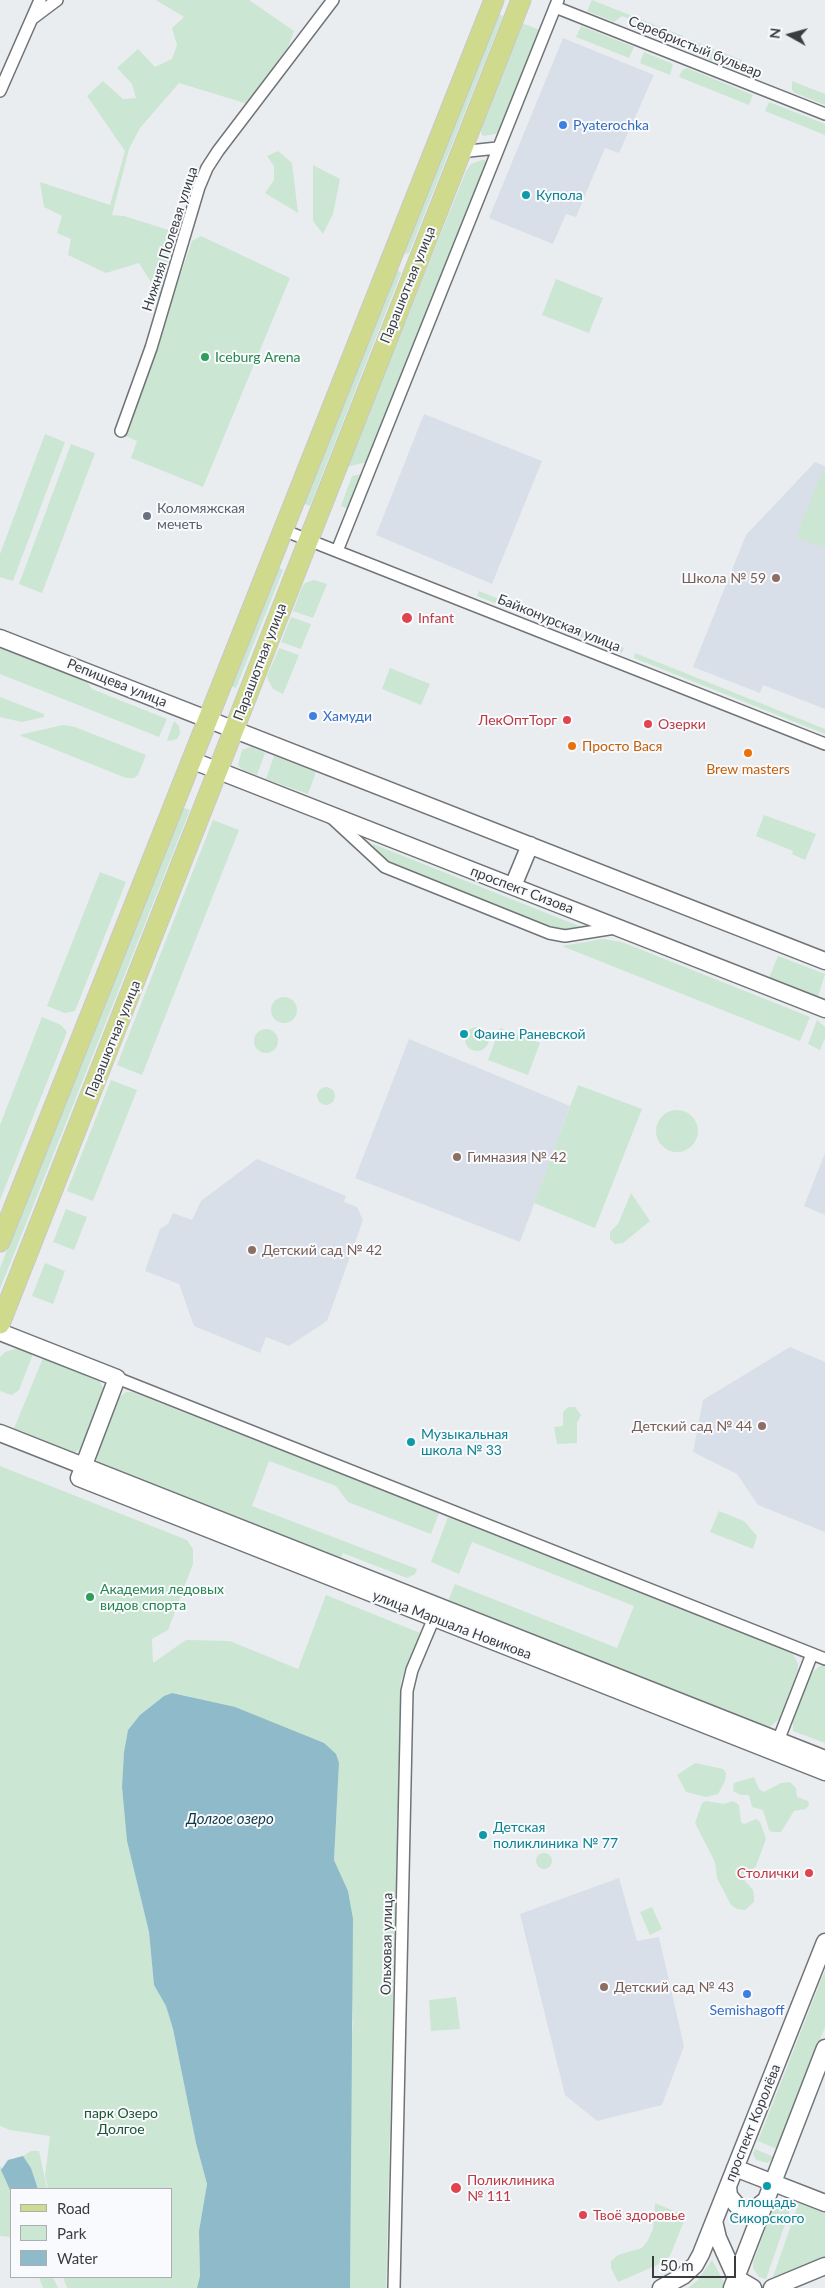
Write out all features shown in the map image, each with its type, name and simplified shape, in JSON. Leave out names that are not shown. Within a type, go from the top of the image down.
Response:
[{"type":"main road","name":"Парашютная улица","points":[[0,1242],[494,0]]},
{"type":"main road","name":"Парашютная улица","points":[[0,1324],[219,771],[307,539],[521,0]]},
{"type":"main road","points":[[392,256],[403,264],[417,264]]},
{"type":"street","points":[[0,91],[40,0]]},
{"type":"street","points":[[33,18],[57,0]]},
{"type":"street","name":"Нижняя Полевая улица","points":[[122,432],[151,348],[199,188],[207,168],[333,0]]},
{"type":"street","points":[[337,551],[556,4]]},
{"type":"street","name":"Серебристый бульвар","points":[[556,4],[825,114]]},
{"type":"street","points":[[460,152],[498,148]]},
{"type":"street","name":"Байконурская улица","points":[[283,530],[825,744]]},
{"type":"street","name":"Репищева улица","points":[[0,638],[234,730]]},
{"type":"street","points":[[234,730],[825,961]]},
{"type":"street","points":[[191,760],[219,771]]},
{"type":"street","name":"проспект Сизова","points":[[219,771],[825,1009]]},
{"type":"street","points":[[327,813],[385,867],[549,933],[565,936],[619,927]]},
{"type":"street","points":[[513,886],[530,845]]},
{"type":"street","points":[[0,1332],[825,1660]]},
{"type":"street","points":[[82,1472],[117,1378]]},
{"type":"street","name":"улица Маршала Новикова","points":[[0,1433],[82,1472],[776,1746],[825,1772]]},
{"type":"street","name":"Ольховая улица","points":[[394,2288],[407,1690],[412,1670],[436,1612]]},
{"type":"street","points":[[776,1746],[812,1654]]},
{"type":"street","name":"улица Маршала Новикова","points":[[776,1746],[825,1759]]},
{"type":"street","name":"проспект Королёва","points":[[661,2288],[683,2276],[695,2265],[825,1942]]},
{"type":"street","points":[[734,2283],[825,2048]]},
{"type":"street","points":[[735,2168],[825,2203]]},
{"type":"street","points":[[728,2186],[729,2196],[740,2209],[756,2208],[766,2200]]},
{"type":"street","points":[[714,2221],[734,2283]]},
{"type":"street","points":[[772,2288],[825,2266]]},
{"type":"street","points":[[734,2283],[753,2288]]},
{"type":"shaded area","points":[[563,38],[654,75],[619,153],[605,148],[576,217],[566,214],[553,244],[489,218]]},
{"type":"shaded area","points":[[424,414],[542,461],[492,584],[376,535]]},
{"type":"shaded area","name":"Школа № 59","points":[[815,462],[825,466],[825,709],[763,685],[760,693],[693,667],[746,535]]},
{"type":"shaded area","name":"Гимназия № 42","points":[[409,1039],[570,1106],[520,1242],[355,1178]]},
{"type":"shaded area","points":[[825,1153],[825,1215],[804,1206]]},
{"type":"shaded area","name":"Детский сад № 42","points":[[257,1159],[346,1196],[344,1202],[357,1207],[363,1220],[327,1321],[289,1346],[266,1337],[260,1353],[194,1326],[179,1284],[145,1271],[160,1229],[168,1224],[173,1213],[192,1220],[201,1201]]},
{"type":"shaded area","name":"Детский сад № 44","points":[[790,1347],[825,1362],[825,1532],[758,1505],[737,1474],[693,1452],[703,1400]]},
{"type":"shaded area","name":"Детский сад № 43","points":[[619,1878],[637,1941],[659,1937],[684,2046],[662,2105],[597,2121],[565,2095],[520,1914]]},
{"type":"green space","points":[[156,0],[249,0],[294,31],[289,45],[248,104],[179,83],[140,128],[129,149],[112,215],[124,216],[175,232],[159,298],[153,298],[151,282],[139,263],[106,273],[68,255],[71,239],[57,233],[62,216],[44,207],[40,182],[110,205],[125,151],[87,96],[103,81],[123,99],[136,98],[132,84],[117,68],[138,49],[155,67],[172,59],[177,45],[172,28],[184,17]]},
{"type":"green space","points":[[592,0],[683,36],[679,47],[674,45],[673,37],[622,16],[614,22],[587,11]]},
{"type":"green space","points":[[497,13],[503,16],[409,253],[404,254]]},
{"type":"green space","points":[[522,23],[542,31],[502,128],[495,134],[483,136],[481,133],[482,125]]},
{"type":"green space","points":[[581,26],[634,47],[629,58],[576,37]]},
{"type":"green space","points":[[691,40],[742,60],[738,71],[687,51]]},
{"type":"green space","points":[[644,52],[673,64],[670,75],[640,63]]},
{"type":"green space","points":[[687,68],[753,95],[749,105],[679,77],[682,70]]},
{"type":"green space","points":[[792,81],[825,94],[825,105],[795,93],[792,90]]},
{"type":"green space","points":[[769,102],[825,124],[825,135],[765,111]]},
{"type":"green space","points":[[278,151],[292,163],[298,213],[265,193],[274,180],[274,166],[267,156]]},
{"type":"green space","points":[[485,160],[487,164],[366,462],[347,467],[466,171],[471,164]]},
{"type":"green space","points":[[313,165],[340,179],[333,214],[323,234],[313,221]]},
{"type":"green space","name":"Iceburg Arena","points":[[201,236],[290,278],[203,487],[131,458],[137,441],[125,436],[192,241]]},
{"type":"green space","points":[[397,269],[401,273],[310,506],[303,503]]},
{"type":"green space","points":[[556,279],[603,298],[589,333],[542,315]]},
{"type":"green space","points":[[45,434],[65,442],[13,581],[0,577],[0,554]]},
{"type":"green space","points":[[71,444],[95,453],[42,593],[19,584]]},
{"type":"green space","points":[[822,472],[825,473],[825,548],[796,537]]},
{"type":"green space","points":[[362,474],[348,509],[341,506],[352,476]]},
{"type":"green space","points":[[278,567],[283,570],[236,688],[231,686]]},
{"type":"green space","points":[[314,580],[327,584],[313,618],[293,611],[302,587],[305,583]]},
{"type":"green space","points":[[479,591],[524,609],[522,614],[477,596]]},
{"type":"green space","points":[[535,613],[624,648],[622,653],[533,618]]},
{"type":"green space","points":[[291,617],[311,624],[301,649],[281,642]]},
{"type":"green space","points":[[0,648],[87,682],[92,689],[167,719],[159,737],[0,674]]},
{"type":"green space","points":[[279,648],[299,655],[283,694],[273,689],[267,676]]},
{"type":"green space","points":[[635,653],[825,729],[825,734],[634,658]]},
{"type":"green space","points":[[390,668],[430,684],[421,705],[382,689]]},
{"type":"green space","points":[[0,697],[44,714],[44,717],[22,722],[0,717]]},
{"type":"green space","points":[[174,721],[179,726],[180,733],[177,739],[170,741],[167,740]]},
{"type":"green space","points":[[63,725],[75,727],[146,755],[138,775],[134,778],[126,778],[19,735]]},
{"type":"green space","points":[[251,747],[265,753],[257,775],[243,770],[238,765],[242,750]]},
{"type":"green space","points":[[274,756],[316,772],[308,794],[266,779]]},
{"type":"green space","points":[[182,807],[190,810],[0,1289],[0,1268]]},
{"type":"green space","points":[[764,815],[816,834],[805,860],[792,854],[793,851],[756,836]]},
{"type":"green space","points":[[213,820],[239,830],[142,1075],[117,1065]]},
{"type":"green space","points":[[373,844],[584,928],[574,931],[551,930],[387,863],[373,850]]},
{"type":"green space","points":[[100,872],[126,882],[75,1011],[65,1013],[47,1006]]},
{"type":"green space","points":[[603,939],[622,942],[810,1017],[800,1041],[562,946]]},
{"type":"green space","points":[[778,956],[825,974],[818,997],[769,978]]},
{"type":"green space","points":[[284,997],[293,1001],[297,1010],[293,1019],[284,1023],[275,1019],[271,1010],[275,1001]]},
{"type":"green space","points":[[42,1017],[61,1025],[67,1032],[0,1200],[0,1125]]},
{"type":"green space","points":[[817,1020],[825,1027],[825,1038],[820,1050],[808,1044]]},
{"type":"green space","points":[[477,1027],[486,1030],[489,1039],[486,1048],[477,1051],[468,1048],[465,1039],[468,1030]]},
{"type":"green space","points":[[500,1028],[540,1043],[528,1075],[488,1060]]},
{"type":"green space","points":[[266,1029],[275,1032],[278,1041],[275,1050],[266,1053],[257,1050],[254,1041],[257,1032]]},
{"type":"green space","points":[[111,1080],[137,1090],[93,1201],[67,1191]]},
{"type":"green space","points":[[578,1085],[642,1109],[595,1228],[534,1203]]},
{"type":"green space","points":[[326,1087],[332,1090],[335,1096],[332,1102],[326,1105],[320,1102],[317,1096],[320,1090]]},
{"type":"green space","points":[[673,1110],[681,1110],[692,1116],[698,1131],[692,1146],[681,1152],[673,1152],[662,1146],[656,1135],[656,1127],[662,1116]]},
{"type":"green space","points":[[631,1193],[650,1221],[623,1243],[615,1244],[610,1239],[610,1232],[618,1224]]},
{"type":"green space","points":[[66,1209],[87,1217],[74,1250],[53,1242]]},
{"type":"green space","points":[[45,1263],[65,1271],[53,1304],[32,1296]]},
{"type":"green space","points":[[18,1348],[33,1354],[19,1390],[12,1395],[0,1391],[0,1357],[5,1352]]},
{"type":"green space","points":[[43,1358],[99,1380],[103,1388],[103,1394],[83,1446],[73,1454],[13,1431]]},
{"type":"green space","points":[[126,1392],[132,1392],[439,1513],[431,1534],[348,1502],[336,1486],[269,1461],[252,1506],[417,1569],[415,1574],[407,1578],[343,1553],[339,1561],[98,1465],[95,1455],[116,1400]]},
{"type":"green space","points":[[568,1407],[575,1407],[581,1415],[577,1423],[577,1443],[557,1444],[554,1427],[563,1426],[563,1412]]},
{"type":"green space","name":"парк Озеро Долгое","points":[[0,1466],[187,1540],[193,1549],[193,1564],[168,1630],[152,1639],[153,1663],[186,1640],[230,1641],[298,1669],[326,1595],[420,1633],[401,1681],[386,2288],[350,2288],[351,2048],[353,2025],[348,1891],[334,1860],[339,1763],[190,1697],[172,1693],[164,1696],[140,1715],[128,1730],[124,1752],[122,1787],[127,1841],[149,1932],[154,1985],[166,2006],[173,2029],[196,2143],[207,2184],[199,2231],[200,2276],[197,2288],[67,2288],[63,2278],[172,2278],[172,2188],[48,2188],[45,2176],[50,2136],[10,2130],[0,2126]]},
{"type":"green space","points":[[719,1511],[744,1521],[757,1536],[753,1549],[710,1532]]},
{"type":"green space","points":[[448,1517],[793,1654],[798,1664],[798,1670],[779,1719],[770,1727],[762,1726],[448,1601],[455,1584],[617,1648],[634,1606],[472,1542],[459,1574],[431,1562]]},
{"type":"green space","points":[[820,1666],[825,1666],[825,1743],[793,1731],[793,1721],[810,1674]]},
{"type":"green space","points":[[695,1763],[723,1769],[726,1773],[725,1781],[718,1794],[706,1797],[686,1792],[677,1775]]},
{"type":"green space","points":[[754,1777],[759,1789],[764,1792],[781,1783],[790,1782],[796,1788],[797,1797],[808,1801],[809,1805],[806,1809],[794,1811],[781,1832],[772,1832],[769,1830],[763,1810],[752,1807],[749,1795],[741,1795],[733,1791],[734,1783]]},
{"type":"green space","points":[[706,1801],[724,1804],[733,1801],[739,1805],[741,1822],[744,1824],[756,1819],[760,1822],[766,1839],[756,1866],[745,1876],[745,1881],[753,1890],[754,1902],[745,1910],[737,1909],[731,1905],[717,1878],[715,1862],[695,1823],[702,1803]]},
{"type":"green space","points":[[541,1853],[547,1853],[552,1858],[550,1867],[541,1869],[536,1864],[536,1858]]},
{"type":"green space","points":[[652,1907],[662,1929],[650,1935],[640,1912]]},
{"type":"green space","points":[[825,1970],[825,2027],[777,2149],[758,2141]]},
{"type":"green space","points":[[456,1997],[460,2029],[431,2031],[429,2000]]},
{"type":"green space","points":[[755,2149],[774,2157],[768,2163],[756,2160],[753,2154]]},
{"type":"green space","points":[[31,2151],[39,2151],[47,2188],[38,2188],[31,2168],[23,2156]]},
{"type":"green space","points":[[0,2165],[11,2188],[10,2237],[0,2236]]},
{"type":"green space","points":[[793,2201],[766,2279],[759,2277],[753,2268],[753,2263],[773,2208],[781,2202]]},
{"type":"green space","points":[[799,2202],[825,2213],[825,2257],[773,2277]]},
{"type":"green space","points":[[655,2203],[686,2216],[670,2256],[662,2263],[618,2282],[611,2268],[611,2261],[618,2255],[642,2248],[653,2229]]},
{"type":"green space","points":[[712,2260],[725,2284],[723,2288],[688,2288],[697,2281]]},
{"type":"green space","points":[[39,2278],[53,2278],[58,2288],[43,2288]]},
{"type":"water","name":"Долгое озеро","points":[[172,1693],[235,1707],[324,1743],[336,1754],[339,1763],[334,1860],[348,1891],[353,1919],[350,2288],[197,2288],[200,2276],[199,2231],[207,2184],[196,2143],[173,2029],[166,2006],[154,1985],[149,1932],[127,1841],[122,1787],[124,1752],[128,1730],[140,1715],[164,1696]]},
{"type":"water","points":[[23,2156],[31,2168],[38,2188],[10,2188],[10,2190],[1,2170],[8,2160]]},
{"type":"place","name":"Pyaterochka","points":[[563,125]]},
{"type":"place","name":"Купола","points":[[526,195]]},
{"type":"place","name":"Iceburg Arena","points":[[205,357]]},
{"type":"place","name":"Коломяжская мечеть","points":[[147,516]]},
{"type":"place","name":"Школа № 59","points":[[776,578]]},
{"type":"place","name":"Infant","points":[[407,618]]},
{"type":"place","name":"Хамуди","points":[[313,716]]},
{"type":"place","name":"ЛекОптТорг","points":[[567,720]]},
{"type":"place","name":"Озерки","points":[[648,724]]},
{"type":"place","name":"Просто Вася","points":[[572,746]]},
{"type":"place","name":"Brew masters","points":[[748,753]]},
{"type":"place","name":"Фаине Раневской","points":[[464,1034]]},
{"type":"place","name":"Гимназия № 42","points":[[457,1157]]},
{"type":"place","name":"Детский сад № 42","points":[[252,1250]]},
{"type":"place","name":"Детский сад № 44","points":[[762,1426]]},
{"type":"place","name":"Музыкальная школа № 33","points":[[411,1442]]},
{"type":"place","name":"Академия ледовых видов спорта","points":[[90,1597]]},
{"type":"place","name":"Детская поликлиника № 77","points":[[483,1835]]},
{"type":"place","name":"Столички","points":[[809,1873]]},
{"type":"place","name":"Детский сад № 43","points":[[604,1987]]},
{"type":"place","name":"Semishagoff","points":[[747,1994]]},
{"type":"place","name":"площадь Сикорского","points":[[767,2186]]},
{"type":"place","name":"Поликлиника № 111","points":[[456,2188]]},
{"type":"place","name":"Твоё здоровье","points":[[583,2215]]}]
